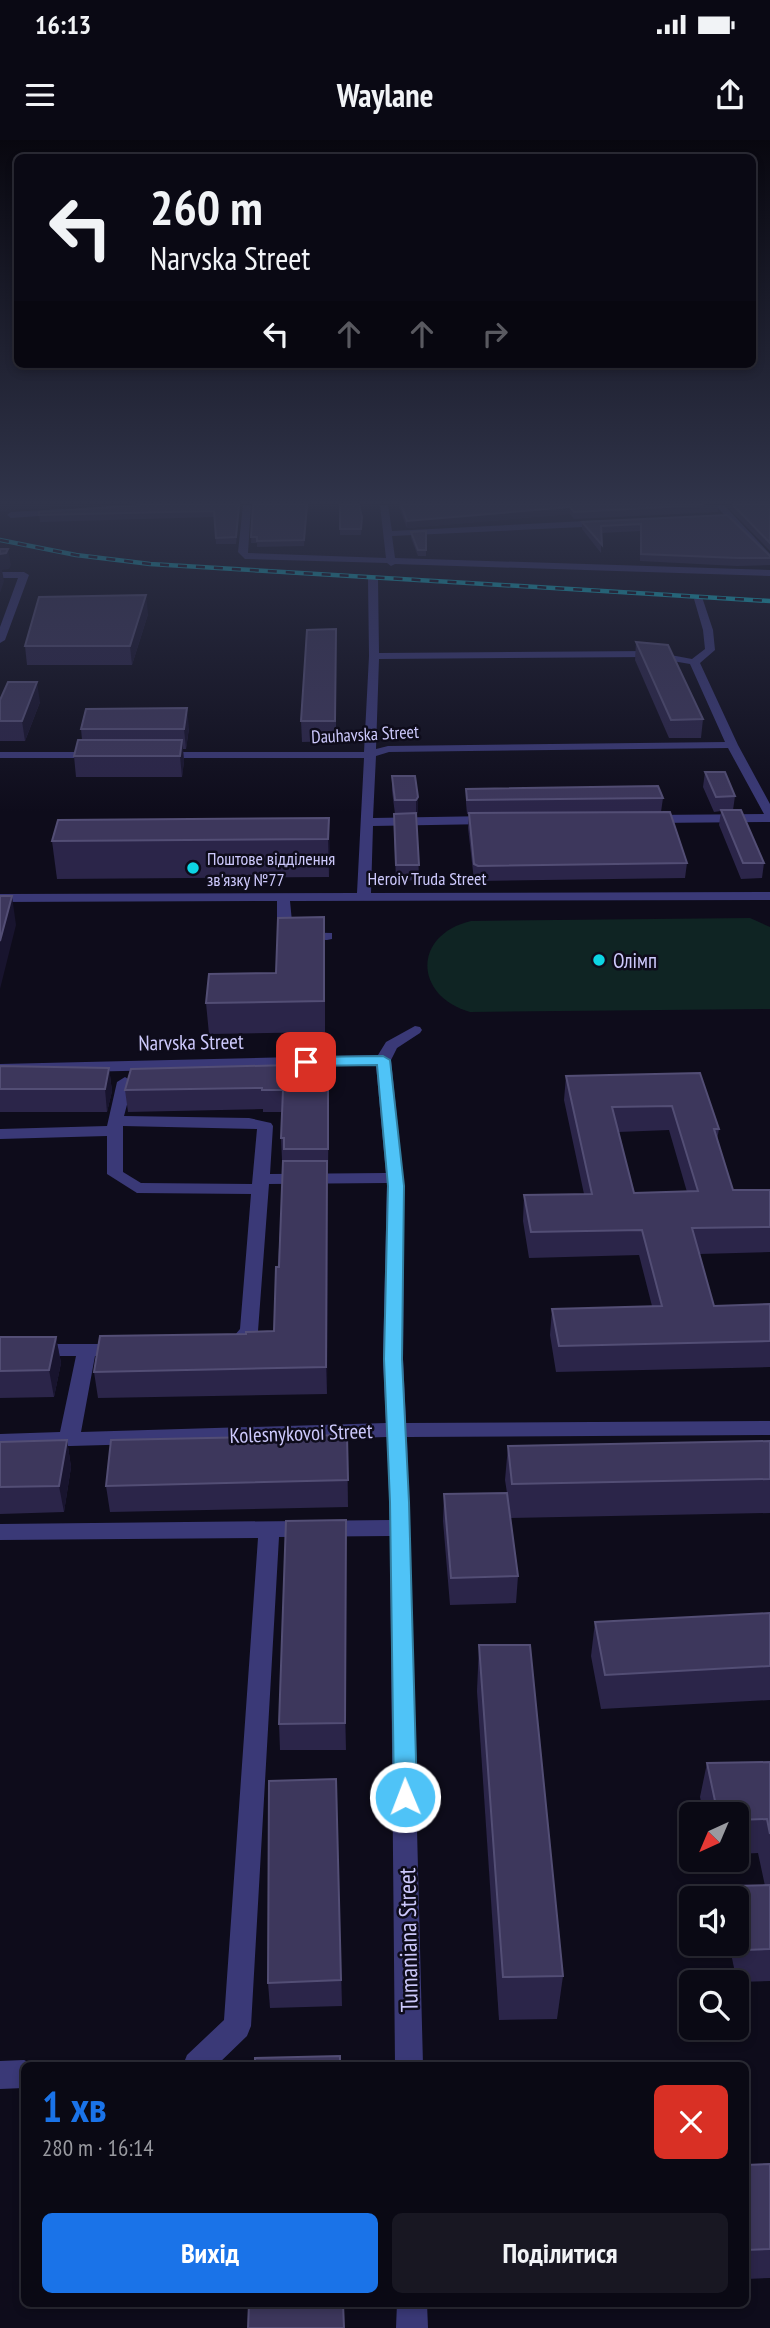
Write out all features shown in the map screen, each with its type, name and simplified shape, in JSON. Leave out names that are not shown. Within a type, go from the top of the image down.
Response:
[{"type":"street","points":[[0,640],[12,607]]},
{"type":"street","points":[[364,895],[374,656],[373,607]]},
{"type":"street","points":[[694,663],[710,650],[701,607]]},
{"type":"street","points":[[374,656],[649,654],[694,663]]},
{"type":"street","points":[[631,819],[770,816],[732,746],[694,663]]},
{"type":"street","name":"Dauhavska Street","points":[[150,755],[368,755],[388,749],[732,746]]},
{"type":"street","points":[[0,755],[109,755]]},
{"type":"street","points":[[366,822],[505,820]]},
{"type":"street","name":"Heroiv Truda Street","points":[[0,898],[770,895]]},
{"type":"street","points":[[283,896],[284,927],[288,936],[327,936]]},
{"type":"street","points":[[383,1060],[391,1045],[415,1030]]},
{"type":"street","name":"Narvska Street","points":[[0,1069],[383,1060]]},
{"type":"street","name":"Tumaniana Street","points":[[383,1060],[395,1178],[393,1359],[400,1528],[409,2062]]},
{"type":"street","points":[[125,1082],[115,1126],[116,1174],[137,1188],[395,1178]]},
{"type":"street","points":[[0,1134],[115,1126],[249,1123],[265,1126],[249,1331],[239,1342],[211,1343]]},
{"type":"street","points":[[0,1350],[142,1347]]},
{"type":"street","points":[[69,1439],[87,1350]]},
{"type":"street","name":"Kolesnykovoi Street","points":[[0,1441],[396,1430],[770,1428]]},
{"type":"street","points":[[0,1532],[400,1528]]},
{"type":"street","points":[[200,2062],[237,2026],[269,1529]]},
{"type":"street","points":[[0,2075],[21,2074]]},
{"type":"street","points":[[412,2307],[412,2328]]},
{"type":"green space","name":"Олімп","points":[[750,918],[770,927],[770,1009],[470,1012],[452,1004],[438,993],[430,980],[427,966],[430,952],[438,939],[452,928],[471,921]]},
{"type":"building","points":[[36,607],[142,607],[130,646],[25,646]]},
{"type":"building","points":[[336,629],[335,721],[301,721],[307,630]]},
{"type":"building","points":[[636,642],[668,645],[703,719],[671,720]]},
{"type":"building","points":[[8,682],[37,682],[22,721],[0,721],[0,700]]},
{"type":"building","points":[[187,708],[184,729],[81,729],[86,709]]},
{"type":"building","points":[[78,740],[182,740],[180,756],[74,756]]},
{"type":"building","points":[[705,772],[725,772],[735,796],[716,797]]},
{"type":"building","points":[[392,776],[415,776],[418,797],[416,800],[395,800]]},
{"type":"building","points":[[658,786],[663,798],[467,800],[466,789]]},
{"type":"building","points":[[721,810],[741,810],[764,863],[743,863]]},
{"type":"building","points":[[670,812],[687,863],[474,864],[469,813]]},
{"type":"building","points":[[416,813],[419,865],[396,865],[394,814]]},
{"type":"building","points":[[329,818],[328,839],[52,841],[58,820]]},
{"type":"building","points":[[0,896],[12,896],[0,941]]},
{"type":"building","points":[[324,917],[324,1001],[206,1003],[209,974],[276,973],[278,918]]},
{"type":"building","points":[[328,1064],[328,1149],[284,1149],[284,1138],[281,1138],[283,1090],[125,1090],[131,1069]]},
{"type":"building","points":[[0,1066],[109,1068],[105,1089],[0,1089]]},
{"type":"building","points":[[700,1073],[719,1129],[714,1129],[733,1190],[770,1190],[770,1227],[692,1228],[714,1306],[770,1304],[770,1341],[559,1346],[552,1309],[662,1306],[642,1230],[531,1232],[524,1195],[592,1194],[566,1076]],"holes":[[[672,1106],[698,1191],[634,1193],[612,1107]]]},
{"type":"building","points":[[283,1161],[327,1161],[326,1367],[94,1372],[100,1336],[246,1334],[274,1331]]},
{"type":"building","points":[[0,1337],[56,1337],[49,1370],[0,1371]]},
{"type":"building","points":[[347,1435],[348,1480],[106,1486],[111,1440]]},
{"type":"building","points":[[67,1440],[59,1486],[0,1487],[0,1442]]},
{"type":"building","points":[[770,1441],[770,1479],[512,1484],[508,1446]]},
{"type":"building","points":[[507,1493],[518,1576],[451,1578],[444,1494]]},
{"type":"building","points":[[346,1520],[345,1723],[279,1724],[286,1521]]},
{"type":"building","points":[[770,1613],[770,1666],[605,1675],[595,1622]]},
{"type":"building","points":[[479,1645],[530,1645],[563,1976],[503,1977]]},
{"type":"building","points":[[770,1762],[770,1834],[767,1819],[749,1820],[749,1802],[715,1802],[707,1763]]},
{"type":"building","points":[[336,1779],[341,1980],[268,1983],[269,1781]]},
{"type":"building","points":[[770,1885],[770,1949],[749,1950],[749,1886],[732,1886]]},
{"type":"building","points":[[340,2056],[340,2062],[255,2062],[255,2058]]},
{"type":"building","points":[[770,2164],[770,2249],[749,2250],[749,2165]]},
{"type":"building","points":[[249,2307],[343,2307],[344,2328],[248,2328]]},
{"type":"place","name":"Поштове відділення зв'язку №77","points":[[193,868]]},
{"type":"place","name":"Олімп","points":[[599,960]]},
{"type":"route","points":[[306,1062],[383,1060],[396,1186],[393,1359],[400,1502],[405,1797]]}]
